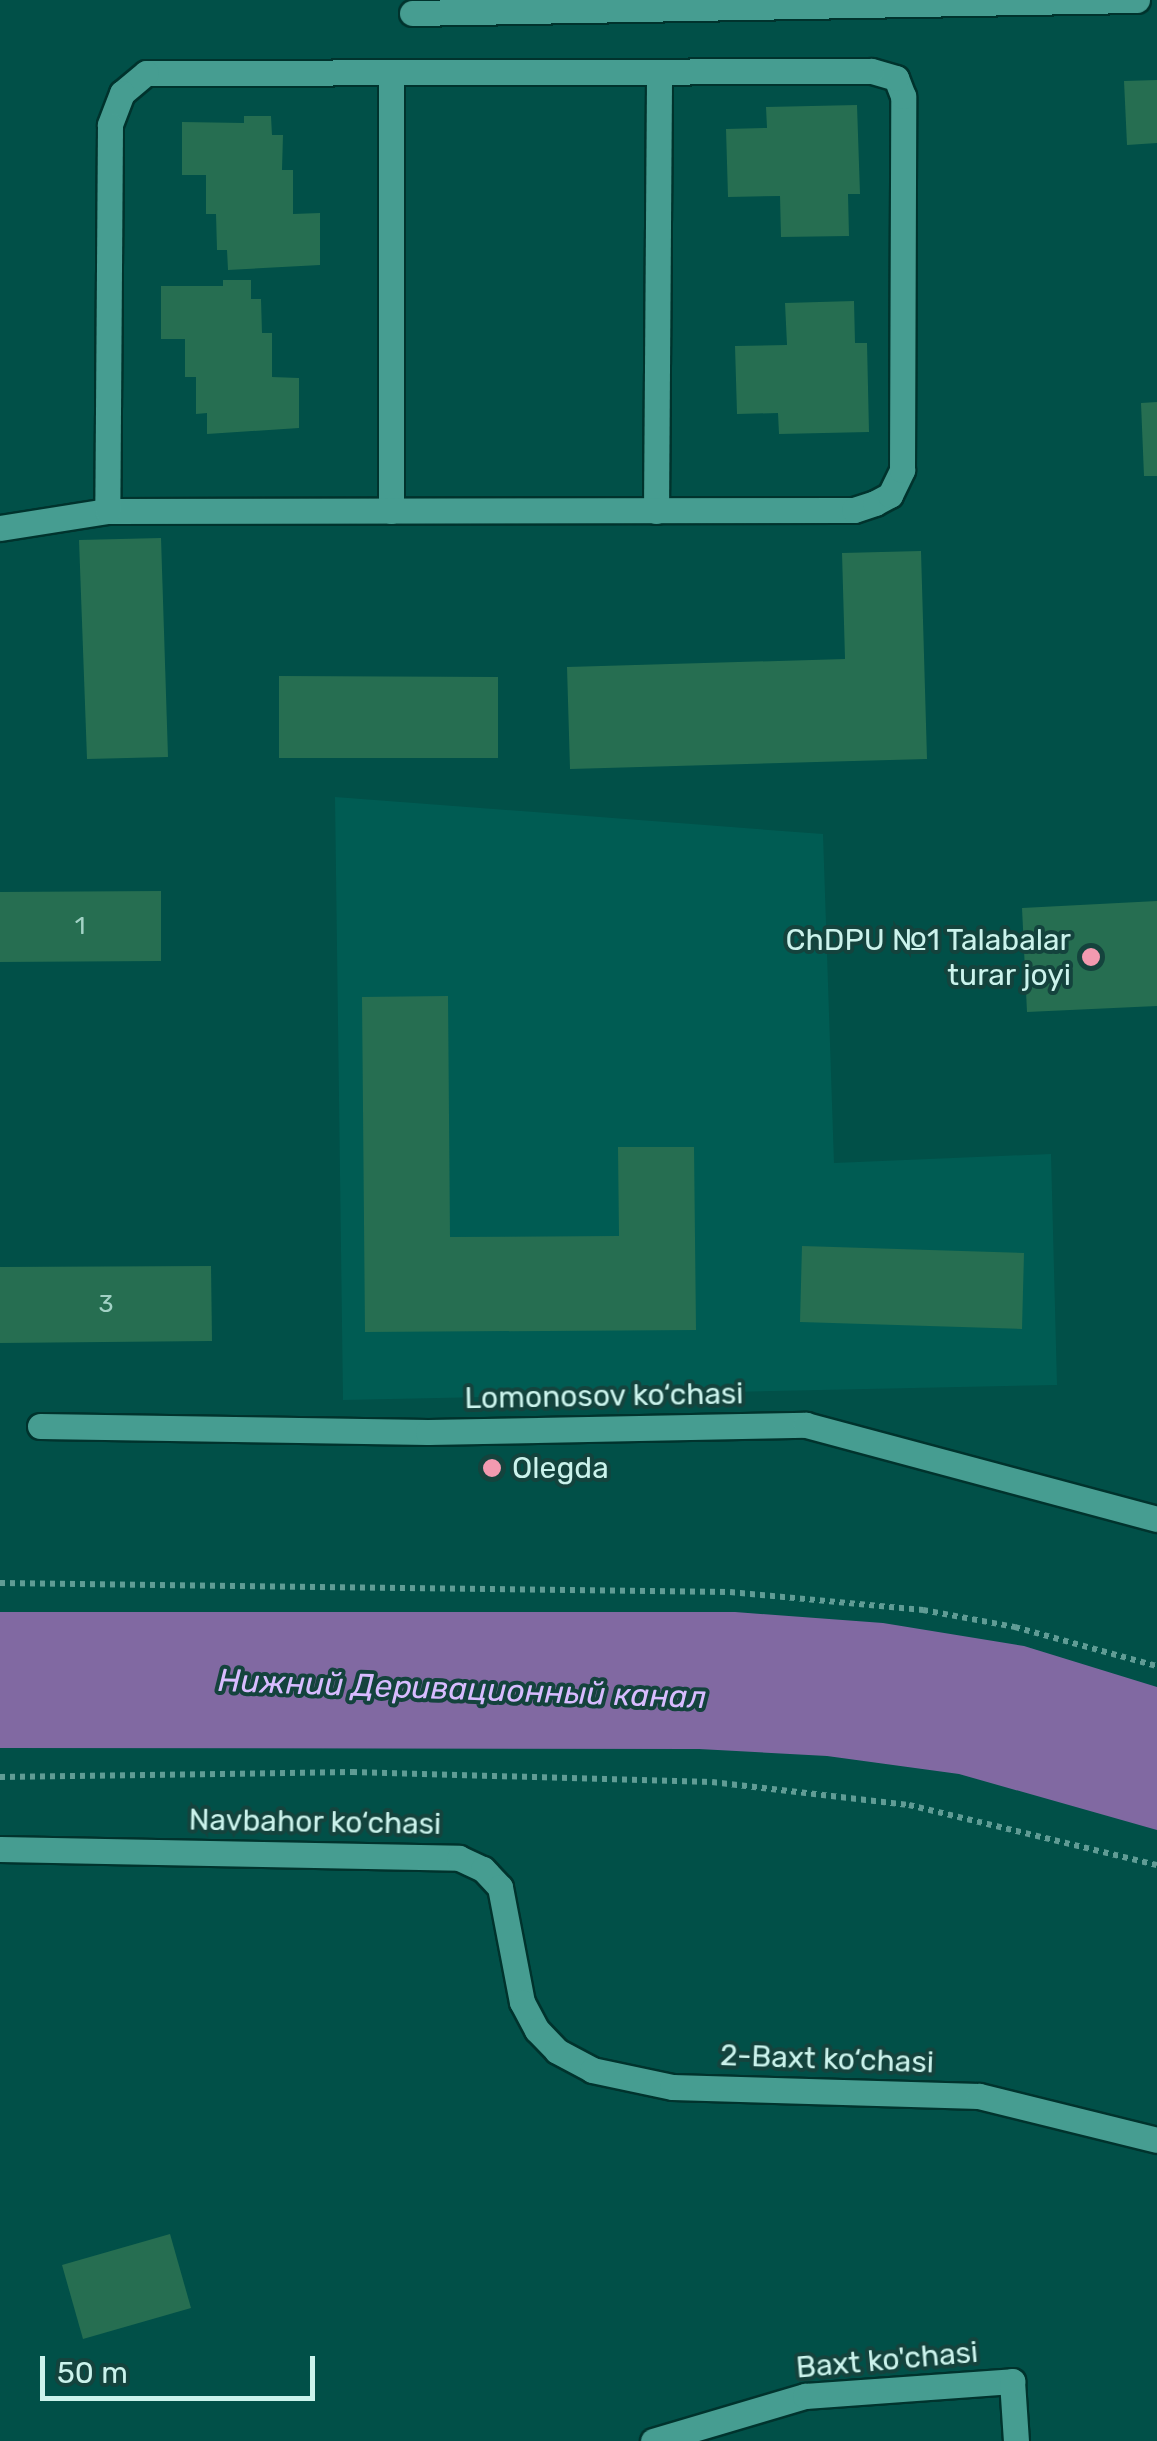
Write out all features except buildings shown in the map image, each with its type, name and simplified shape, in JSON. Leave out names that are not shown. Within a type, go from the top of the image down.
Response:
[{"type":"street","points":[[412,13],[1137,0]]},
{"type":"street","points":[[0,528],[107,511],[854,510],[890,495],[902,470],[903,96],[896,78],[871,71],[146,72],[122,93],[110,125],[107,511]]},
{"type":"street","points":[[390,72],[392,511]]},
{"type":"street","points":[[656,511],[659,73]]},
{"type":"street","name":"Lomonosov ko‘chasi","points":[[40,1426],[428,1432],[806,1426],[1157,1519]]},
{"type":"street","name":"Navbahor ko‘chasi","points":[[0,1849],[459,1858],[483,1869],[500,1888],[522,2002]]},
{"type":"street","name":"2-Baxt ko‘chasi","points":[[522,2002],[556,2051],[630,2082],[979,2096],[1157,2140]]},
{"type":"street","name":"Baxt ko'chasi","points":[[652,2441],[806,2396],[1012,2381],[1016,2441]]},
{"type":"path","points":[[0,1583],[730,1592],[924,1610],[1015,1627],[1157,1666]]},
{"type":"path","points":[[0,1776],[352,1772],[712,1782],[910,1805],[1157,1865]]},
{"type":"shaded area","points":[[335,797],[823,834],[834,1163],[1051,1154],[1057,1385],[343,1400]]},
{"type":"water","name":"Нижний Деривационный канал","points":[[0,1612],[735,1612],[883,1623],[1024,1646],[1157,1687],[1157,1830],[959,1774],[827,1756],[699,1749],[0,1748]]},
{"type":"place","name":"ChDPU №1 Talabalar turar joyi","points":[[1091,957]]},
{"type":"place","name":"Olegda","points":[[492,1468]]}]
